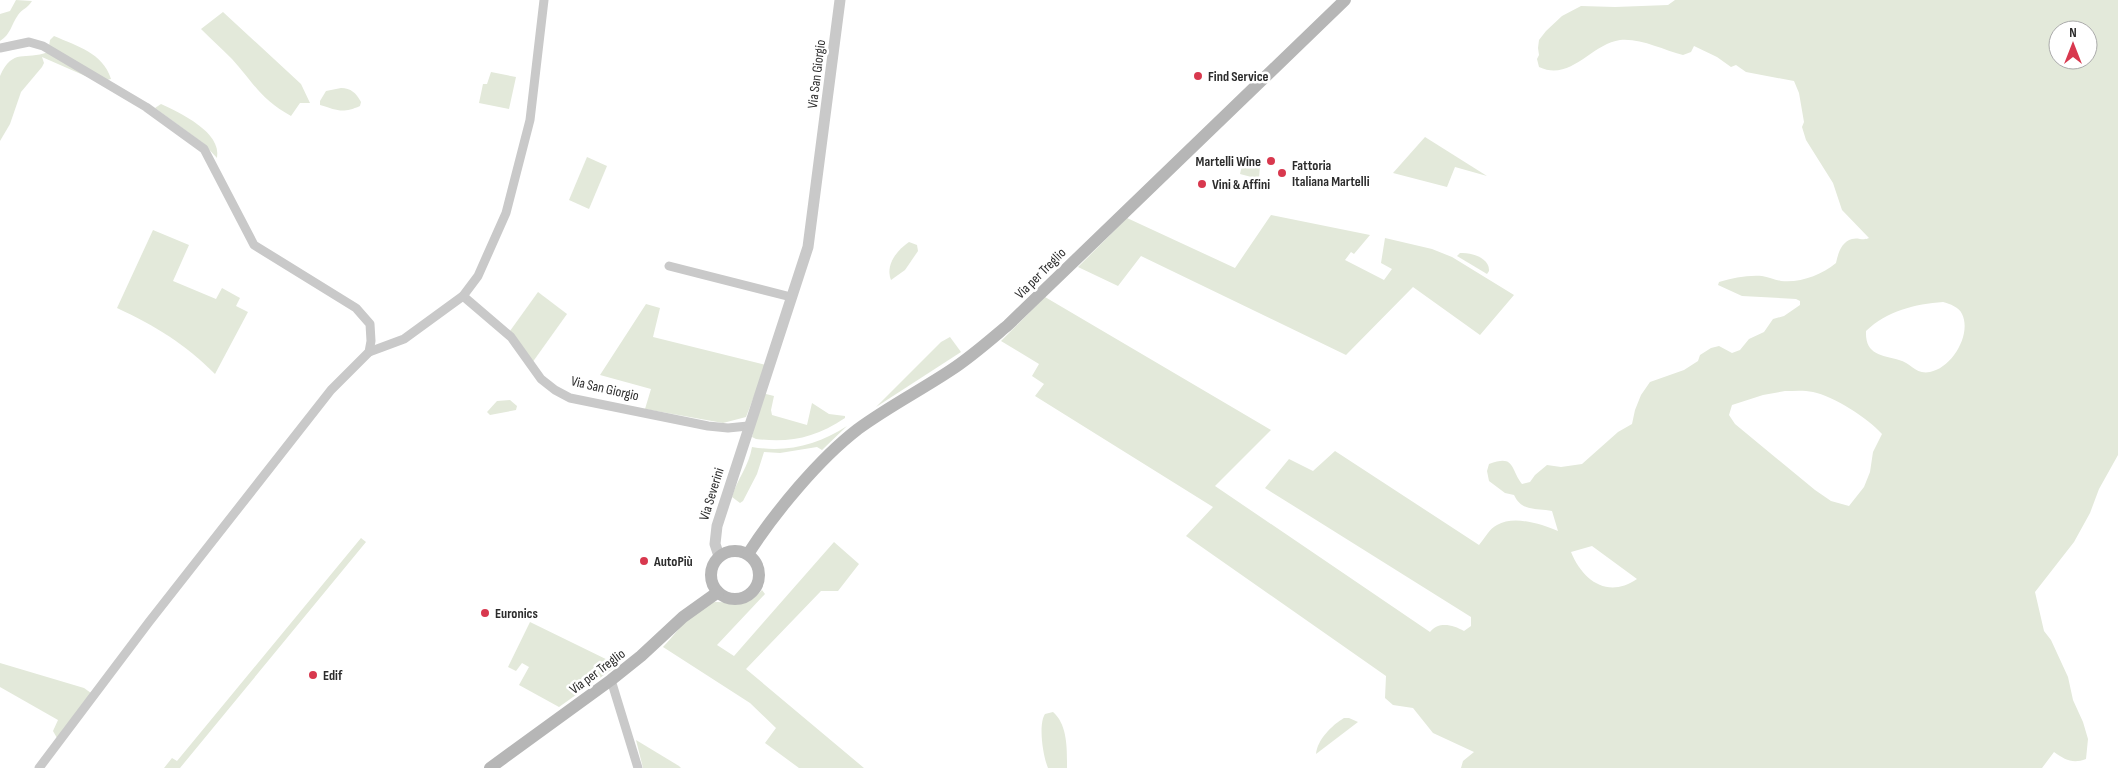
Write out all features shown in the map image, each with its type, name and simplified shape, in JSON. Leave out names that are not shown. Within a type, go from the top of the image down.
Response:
[{"type":"main road","name":"Via per Treglio","points":[[748,554],[785,504],[827,457],[848,437],[966,360],[1008,325],[1345,0]]},
{"type":"main road","points":[[730,550],[748,554],[754,559],[760,572],[759,580],[752,593],[746,597],[731,599],[718,592],[713,586],[710,576],[712,565],[720,556],[730,550]]},
{"type":"main road","name":"Via per Treglio","points":[[490,768],[611,680],[641,656],[683,617],[718,592]]},
{"type":"street","points":[[39,768],[138,637],[331,390],[369,352],[404,339],[463,296],[478,276],[506,213],[530,120],[544,0]]},
{"type":"street","name":"Via San Giorgio","points":[[744,441],[808,247],[840,0]]},
{"type":"street","points":[[0,48],[29,42],[44,46],[146,107],[204,149],[254,245],[356,308],[370,324],[371,342],[369,352]]},
{"type":"street","points":[[669,266],[791,297]]},
{"type":"street","name":"Via San Giorgio","points":[[463,296],[511,337],[541,378],[555,390],[570,398],[708,426],[728,428],[748,426]]},
{"type":"street","name":"Via Severini","points":[[720,556],[715,544],[716,531],[744,441]]},
{"type":"street","points":[[611,680],[638,768]]},
{"type":"green space","points":[[16,0],[32,1],[20,13],[9,32],[0,41],[0,14],[10,11]]},
{"type":"green space","points":[[1675,0],[2118,0],[2118,455],[2099,489],[2090,513],[2074,542],[2035,592],[2044,631],[2051,640],[2068,677],[2073,700],[2083,722],[2088,739],[2086,759],[2069,760],[2054,752],[2042,768],[1461,768],[1463,761],[1474,752],[1433,733],[1413,708],[1393,705],[1385,698],[1386,676],[1186,536],[1213,507],[1035,396],[1044,384],[1032,376],[1039,364],[1001,341],[1045,297],[1271,430],[1215,486],[1430,632],[1442,625],[1464,631],[1471,626],[1471,617],[1265,488],[1289,459],[1313,471],[1335,451],[1479,545],[1489,531],[1504,522],[1536,523],[1558,531],[1552,511],[1525,507],[1514,495],[1505,493],[1489,481],[1487,471],[1489,464],[1497,461],[1508,462],[1522,484],[1530,482],[1547,465],[1561,467],[1582,464],[1618,432],[1632,424],[1641,395],[1650,382],[1684,370],[1698,361],[1700,355],[1711,348],[1719,346],[1732,353],[1740,350],[1749,339],[1764,332],[1773,319],[1784,316],[1800,305],[1800,301],[1796,299],[1742,296],[1718,285],[1719,282],[1751,276],[1762,276],[1781,281],[1803,279],[1824,271],[1836,263],[1841,249],[1848,241],[1869,238],[1842,210],[1833,183],[1806,140],[1802,127],[1804,122],[1799,93],[1794,81],[1746,72],[1736,65],[1731,67],[1717,57],[1694,46],[1691,52],[1683,55],[1628,40],[1610,43],[1581,61],[1561,70],[1539,67],[1537,59],[1539,55],[1539,40],[1562,16],[1581,6],[1668,5]],"holes":[[[1943,302],[1959,309],[1964,322],[1964,331],[1958,349],[1946,364],[1938,369],[1930,372],[1921,372],[1903,362],[1875,353],[1868,345],[1866,331],[1883,318],[1912,307]],[[1785,391],[1810,391],[1821,394],[1850,408],[1882,434],[1873,452],[1870,472],[1864,487],[1849,506],[1831,501],[1815,490],[1735,424],[1729,415],[1732,405],[1763,395]],[[1592,546],[1637,579],[1626,585],[1616,587],[1607,587],[1590,579],[1582,571],[1571,552]]]},
{"type":"green space","points":[[223,12],[301,84],[310,103],[300,103],[291,116],[272,104],[258,90],[232,59],[201,29]]},
{"type":"green space","points":[[54,36],[88,51],[96,57],[107,70],[111,79],[99,82],[42,57],[44,63],[42,67],[21,92],[10,124],[0,141],[0,76],[10,61],[15,58],[48,52],[50,40]]},
{"type":"green space","points":[[491,72],[516,77],[509,109],[479,103],[483,84],[487,84]]},
{"type":"green space","points":[[341,88],[348,89],[355,94],[361,102],[360,106],[344,111],[320,105],[320,101],[326,91]]},
{"type":"green space","points":[[161,104],[188,118],[206,132],[213,140],[217,149],[217,158],[203,143],[155,108]]},
{"type":"green space","points":[[1425,137],[1487,176],[1455,167],[1447,187],[1393,173]]},
{"type":"green space","points":[[1244,156],[1251,157],[1251,162],[1260,165],[1259,179],[1240,174]]},
{"type":"green space","points":[[587,157],[607,166],[589,209],[569,200]]},
{"type":"green space","points":[[1271,215],[1370,235],[1354,254],[1351,252],[1345,260],[1384,280],[1392,269],[1381,263],[1385,238],[1432,249],[1452,257],[1514,295],[1480,335],[1413,287],[1346,355],[1141,256],[1118,286],[1078,267],[1127,218],[1235,268]]},
{"type":"green space","points":[[153,230],[189,245],[173,281],[216,299],[222,288],[240,298],[236,306],[248,312],[215,374],[169,336],[117,308]]},
{"type":"green space","points":[[909,242],[917,245],[918,251],[905,270],[891,280],[890,269],[893,258]]},
{"type":"green space","points":[[1460,253],[1474,255],[1483,259],[1488,266],[1489,271],[1487,274],[1457,256]]},
{"type":"green space","points":[[538,292],[567,314],[532,363],[510,331]]},
{"type":"green space","points":[[646,304],[660,308],[653,337],[766,365],[746,417],[723,423],[645,409],[651,389],[600,375]]},
{"type":"green space","points":[[950,337],[961,352],[876,407],[941,342]]},
{"type":"green space","points":[[762,393],[774,396],[771,410],[772,415],[807,425],[812,403],[829,414],[845,416],[845,418],[823,430],[802,437],[780,440],[756,439],[752,437]]},
{"type":"green space","points":[[510,400],[517,406],[516,410],[490,415],[487,412],[497,401]]},
{"type":"green space","points":[[847,426],[822,450],[817,447],[780,453],[764,452],[757,474],[743,501],[740,503],[732,497],[752,447],[778,449],[802,446],[825,438]]},
{"type":"green space","points":[[361,538],[366,542],[180,768],[164,768],[172,758],[177,761]]},
{"type":"green space","points":[[834,542],[859,564],[838,591],[821,591],[746,669],[864,768],[799,768],[765,743],[776,728],[750,703],[663,647],[701,607],[717,602],[738,604],[746,602],[762,590],[765,594],[717,645],[734,656]]},
{"type":"green space","points":[[530,622],[618,665],[559,707],[519,685],[529,667],[522,663],[516,671],[508,667]]},
{"type":"green space","points":[[0,663],[84,688],[91,693],[57,738],[53,731],[58,720],[0,687]]},
{"type":"green space","points":[[1053,712],[1058,717],[1064,731],[1067,746],[1067,768],[1048,768],[1044,756],[1042,741],[1043,719],[1045,714]]},
{"type":"green space","points":[[1344,718],[1358,722],[1316,754],[1319,743],[1326,733]]},
{"type":"green space","points":[[636,740],[679,766],[681,768],[643,768]]},
{"type":"place","name":"Find Service","points":[[1198,76]]},
{"type":"place","name":"Martelli Wine","points":[[1271,161]]},
{"type":"place","name":"Fattoria Italiana Martelli","points":[[1282,173]]},
{"type":"place","name":"Vini & Affini","points":[[1202,184]]},
{"type":"place","name":"AutoPiù","points":[[644,561]]},
{"type":"place","name":"Euronics","points":[[485,613]]},
{"type":"place","name":"Edif","points":[[313,675]]}]
